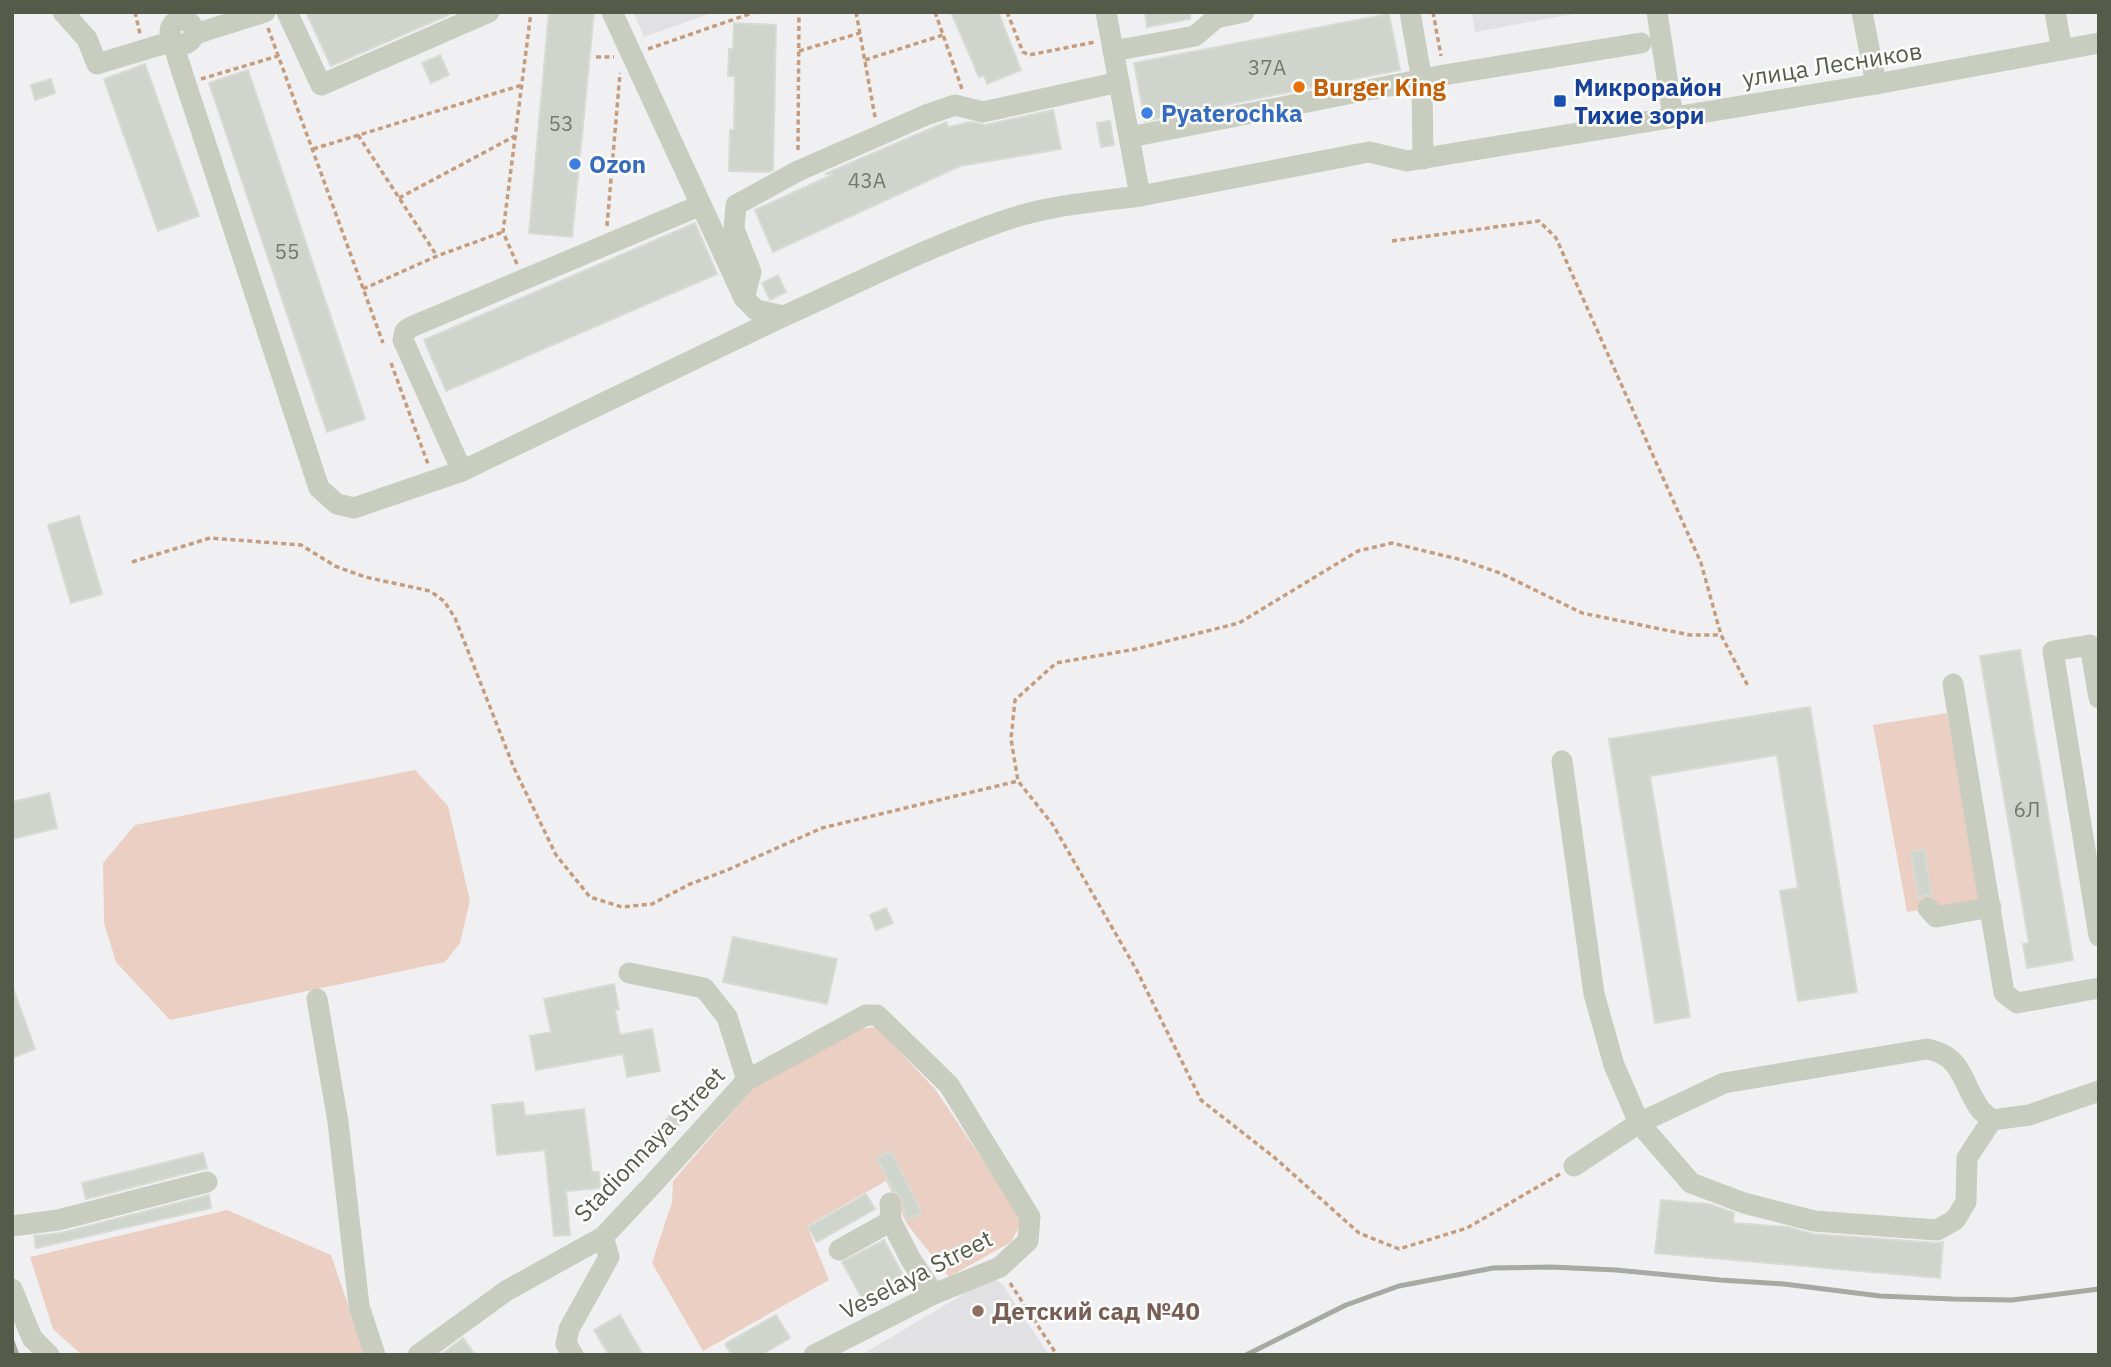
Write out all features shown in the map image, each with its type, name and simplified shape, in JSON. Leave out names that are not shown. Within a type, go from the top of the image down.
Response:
[{"type":"street","points":[[63,12],[87,39],[97,64],[240,16],[264,13]]},
{"type":"street","points":[[287,12],[321,85],[489,12]]},
{"type":"street","points":[[612,12],[626,63],[701,205],[744,298],[756,310],[783,316]]},
{"type":"street","points":[[1106,12],[1140,196]]},
{"type":"street","points":[[1112,45],[1195,36],[1216,18],[1244,12]]},
{"type":"street","points":[[192,32],[176,53],[319,488],[337,504],[354,508],[462,471],[783,316],[955,239],[1011,218],[1369,152],[1415,160],[1422,80],[1410,12]]},
{"type":"street","points":[[1657,12],[1672,117]]},
{"type":"street","points":[[1862,12],[1876,84]]},
{"type":"street","points":[[2055,12],[2062,50]]},
{"type":"street","points":[[1130,137],[1444,75],[1642,43]]},
{"type":"street","name":"улица Лесников","points":[[1415,160],[1876,84],[2099,43]]},
{"type":"street","points":[[744,298],[751,272],[734,229],[736,205],[798,171],[955,105],[983,112],[1119,82]]},
{"type":"street","points":[[462,471],[403,340],[405,331],[701,205]]},
{"type":"street","points":[[2099,698],[2090,645],[2053,652],[2095,895],[2099,936]]},
{"type":"street","points":[[1953,684],[2004,993],[2017,1003],[2099,988]]},
{"type":"street","points":[[1562,761],[1594,994],[1614,1065],[1639,1123],[1691,1183],[1744,1203],[1814,1221],[1937,1230],[1955,1220],[1966,1202],[1967,1158],[1993,1120],[2029,1115],[2099,1091]]},
{"type":"street","points":[[1928,908],[1936,917],[1991,907]]},
{"type":"street","points":[[629,974],[704,988],[727,1017],[747,1080]]},
{"type":"street","points":[[317,999],[338,1122],[359,1306],[375,1355]]},
{"type":"street","name":"Stadionnaya Street","points":[[418,1355],[506,1291],[603,1237],[747,1080],[866,1015],[877,1016],[949,1085]]},
{"type":"street","points":[[1574,1166],[1639,1123],[1724,1083],[1927,1049],[1940,1052],[1955,1062],[1980,1109],[1993,1120]]},
{"type":"street","name":"Veselaya Street","points":[[814,1355],[934,1293],[1000,1267],[1028,1241],[1030,1217],[949,1085]]},
{"type":"street","points":[[12,1226],[58,1220],[207,1182]]},
{"type":"street","points":[[839,1250],[891,1212],[911,1260],[934,1293]]},
{"type":"street","points":[[573,1355],[565,1344],[569,1329],[609,1257],[603,1237]]},
{"type":"street","points":[[13,1293],[32,1338],[45,1352]]},
{"type":"street","points":[[19,1355],[45,1352]]},
{"type":"path","points":[[524,280],[503,232],[531,12]]},
{"type":"path","points":[[606,245],[626,63],[755,12]]},
{"type":"path","points":[[798,171],[799,12]]},
{"type":"path","points":[[856,12],[878,136]]},
{"type":"path","points":[[934,12],[970,109]]},
{"type":"path","points":[[1007,12],[1023,52],[1028,55],[1112,45]]},
{"type":"path","points":[[1433,12],[1444,75]]},
{"type":"path","points":[[264,13],[434,481]]},
{"type":"path","points":[[799,51],[860,33]]},
{"type":"path","points":[[865,60],[943,35]]},
{"type":"path","points":[[186,84],[278,56]]},
{"type":"path","points":[[312,149],[522,85]]},
{"type":"path","points":[[358,135],[437,256]]},
{"type":"path","points":[[399,198],[515,136]]},
{"type":"path","points":[[1392,241],[1539,221],[1556,238],[1701,563],[1721,635],[1748,686]]},
{"type":"path","points":[[363,289],[437,256],[503,232]]},
{"type":"path","points":[[132,562],[211,538],[300,545],[335,566],[365,577],[430,592],[444,601],[456,618],[514,768],[556,855],[590,897],[622,907],[652,904],[690,884],[822,828],[1018,782]]},
{"type":"path","points":[[1574,1166],[1467,1228],[1399,1249],[1359,1233],[1275,1158],[1201,1100],[1136,969],[1053,825],[1018,782],[1011,739],[1015,700],[1056,663],[1136,649],[1238,623],[1358,551],[1392,543],[1462,560],[1500,573],[1581,613],[1690,635],[1721,635]]},
{"type":"path","points":[[1000,1267],[1057,1355]]},
{"type":"shaded area","points":[[633,12],[714,12],[644,37]]},
{"type":"shaded area","points":[[1472,12],[1585,12],[1475,32]]},
{"type":"shaded area","points":[[1947,713],[1980,900],[1907,912],[1873,725]]},
{"type":"shaded area","points":[[415,770],[448,806],[470,901],[460,943],[445,962],[170,1020],[116,962],[104,923],[103,863],[135,825]]},
{"type":"shaded area","points":[[876,1027],[935,1089],[1023,1220],[1011,1242],[949,1277],[907,1224],[886,1181],[807,1226],[829,1280],[703,1351],[652,1263],[672,1202],[673,1181],[756,1085],[859,1029]]},
{"type":"shaded area","points":[[227,1210],[331,1255],[365,1355],[82,1355],[53,1329],[30,1257]]},
{"type":"shaded area","name":"Детский сад №40","points":[[992,1277],[1003,1285],[1049,1355],[863,1354]]},
{"type":"building","points":[[306,12],[455,12],[331,66]]},
{"type":"building","points":[[549,12],[594,12],[572,237],[529,233]]},
{"type":"building","points":[[951,12],[998,12],[1021,70],[987,84],[984,75],[979,77]]},
{"type":"building","points":[[1145,12],[1190,12],[1190,19],[1147,27]]},
{"type":"building","points":[[1389,14],[1400,70],[1145,121],[1134,63]]},
{"type":"building","points":[[734,23],[776,25],[773,170],[769,172],[729,171],[730,130],[734,130],[735,76],[728,76]]},
{"type":"building","points":[[440,55],[449,75],[431,83],[422,63]]},
{"type":"building","points":[[145,64],[199,216],[158,231],[104,79]]},
{"type":"building","points":[[248,70],[365,419],[327,432],[209,83]]},
{"type":"building","points":[[51,79],[55,93],[35,100],[31,85]]},
{"type":"building","points":[[1053,110],[1061,149],[960,166],[773,252],[755,210],[834,174],[825,174],[946,122],[948,127],[971,122],[985,125]]},
{"type":"building","points":[[1110,121],[1114,145],[1101,147],[1097,123]]},
{"type":"building","points":[[695,223],[717,274],[446,391],[424,340]]},
{"type":"building","points":[[778,275],[786,292],[770,300],[762,283]]},
{"type":"building","points":[[79,516],[102,594],[71,603],[48,525]]},
{"type":"building","points":[[2020,650],[2073,960],[2027,968],[2023,944],[2029,943],[1980,656]]},
{"type":"building","points":[[1810,707],[1857,992],[1798,1001],[1780,891],[1798,888],[1777,755],[1650,776],[1690,1017],[1655,1023],[1609,739]]},
{"type":"building","points":[[49,793],[57,828],[12,839],[12,802]]},
{"type":"building","points":[[1924,849],[1932,896],[1925,895],[1919,899],[1911,852]]},
{"type":"building","points":[[886,908],[893,923],[876,930],[870,915]]},
{"type":"building","points":[[733,937],[837,959],[827,1004],[723,982]]},
{"type":"building","points":[[614,984],[620,1035],[652,1029],[660,1071],[627,1077],[623,1054],[536,1070],[530,1036],[551,1032],[544,999]]},
{"type":"building","points":[[14,991],[35,1049],[12,1058],[12,992]]},
{"type":"building","points":[[687,1097],[696,1106],[633,1175],[624,1166]]},
{"type":"building","points":[[523,1102],[525,1116],[584,1109],[592,1172],[599,1172],[600,1188],[566,1191],[570,1235],[554,1236],[545,1150],[497,1155],[492,1105]]},
{"type":"building","points":[[891,1151],[922,1213],[908,1220],[901,1196],[893,1191],[877,1158]]},
{"type":"building","points":[[203,1153],[207,1168],[86,1199],[82,1183]]},
{"type":"building","points":[[866,1194],[875,1209],[817,1242],[808,1227]]},
{"type":"building","points":[[209,1195],[211,1208],[36,1248],[34,1236],[61,1233]]},
{"type":"building","points":[[1661,1200],[1709,1204],[1734,1213],[1733,1223],[1787,1227],[1813,1234],[1943,1242],[1940,1278],[1655,1253]]},
{"type":"building","points":[[884,1240],[903,1275],[862,1298],[842,1262]]},
{"type":"building","points":[[620,1315],[643,1355],[609,1355],[594,1330]]},
{"type":"building","points":[[776,1315],[790,1338],[761,1355],[732,1355],[725,1344]]},
{"type":"building","points":[[463,1338],[475,1355],[441,1355]]},
{"type":"railway","points":[[1246,1355],[1346,1305],[1399,1286],[1493,1268],[1616,1270],[1784,1284],[1880,1296],[1953,1299],[2012,1300],[2099,1289]]},
{"type":"railway","points":[[12,1341],[17,1355]]},
{"type":"place","name":"Burger King","points":[[1299,87]]},
{"type":"place","name":"Микрорайон Тихие зори","points":[[1560,101]]},
{"type":"place","name":"Pyaterochka","points":[[1147,113]]},
{"type":"place","name":"Ozon","points":[[575,164]]},
{"type":"place","name":"Детский сад №40","points":[[978,1311]]}]
